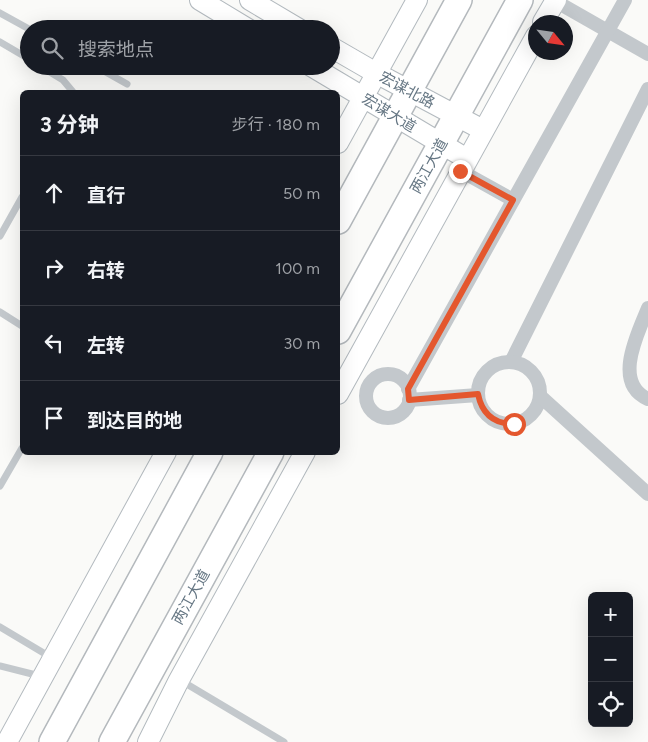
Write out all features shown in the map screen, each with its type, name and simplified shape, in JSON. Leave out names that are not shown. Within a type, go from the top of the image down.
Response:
[{"type":"highway","points":[[340,217],[459,0]]},
{"type":"highway","name":"两江大道","points":[[340,327],[520,0]]},
{"type":"highway","points":[[52,742],[208,455]]},
{"type":"highway","name":"两江大道","points":[[112,742],[269,455]]},
{"type":"street","points":[[200,0],[233,20]]},
{"type":"street","points":[[250,0],[284,20]]},
{"type":"street","points":[[340,139],[417,0]]},
{"type":"street","points":[[409,395],[403,380],[390,375],[383,375],[376,378],[368,389],[367,403],[370,409],[382,417],[396,416],[407,407],[409,395],[513,200],[625,0]]},
{"type":"street","points":[[547,15],[556,1],[648,54]]},
{"type":"street","points":[[368,389],[342,386],[528,50]]},
{"type":"street","name":"宏谋北路","points":[[340,52],[483,130]]},
{"type":"street","name":"宏谋大道","points":[[326,75],[441,144],[464,165]]},
{"type":"street","points":[[511,362],[648,89]]},
{"type":"street","points":[[464,165],[513,200]]},
{"type":"street","points":[[648,308],[631,353],[628,370],[631,381],[636,389],[642,396],[648,399]]},
{"type":"street","points":[[511,362],[521,364],[533,373],[540,386],[540,396],[537,406],[528,418],[514,424],[504,424],[486,414],[480,405],[478,394],[484,375],[492,367],[501,363],[511,362]]},
{"type":"street","points":[[409,395],[478,394]]},
{"type":"street","points":[[540,396],[648,494]]},
{"type":"street","points":[[6,742],[164,455]]},
{"type":"street","points":[[148,742],[179,680],[303,455]]},
{"type":"lane","points":[[0,13],[20,24]]},
{"type":"lane","points":[[0,42],[20,54]]},
{"type":"lane","points":[[55,75],[63,80],[70,90]]},
{"type":"lane","points":[[111,75],[127,84]]},
{"type":"lane","points":[[0,236],[20,201]]},
{"type":"lane","points":[[0,312],[20,325]]},
{"type":"lane","points":[[0,486],[20,451]]},
{"type":"lane","points":[[0,627],[53,659]]},
{"type":"lane","points":[[0,666],[43,676]]},
{"type":"lane","points":[[179,680],[284,742]]},
{"type":"route","points":[[460,171],[513,200],[408,389],[410,393],[409,400],[478,394],[480,405],[486,414],[504,424],[514,424]]}]
